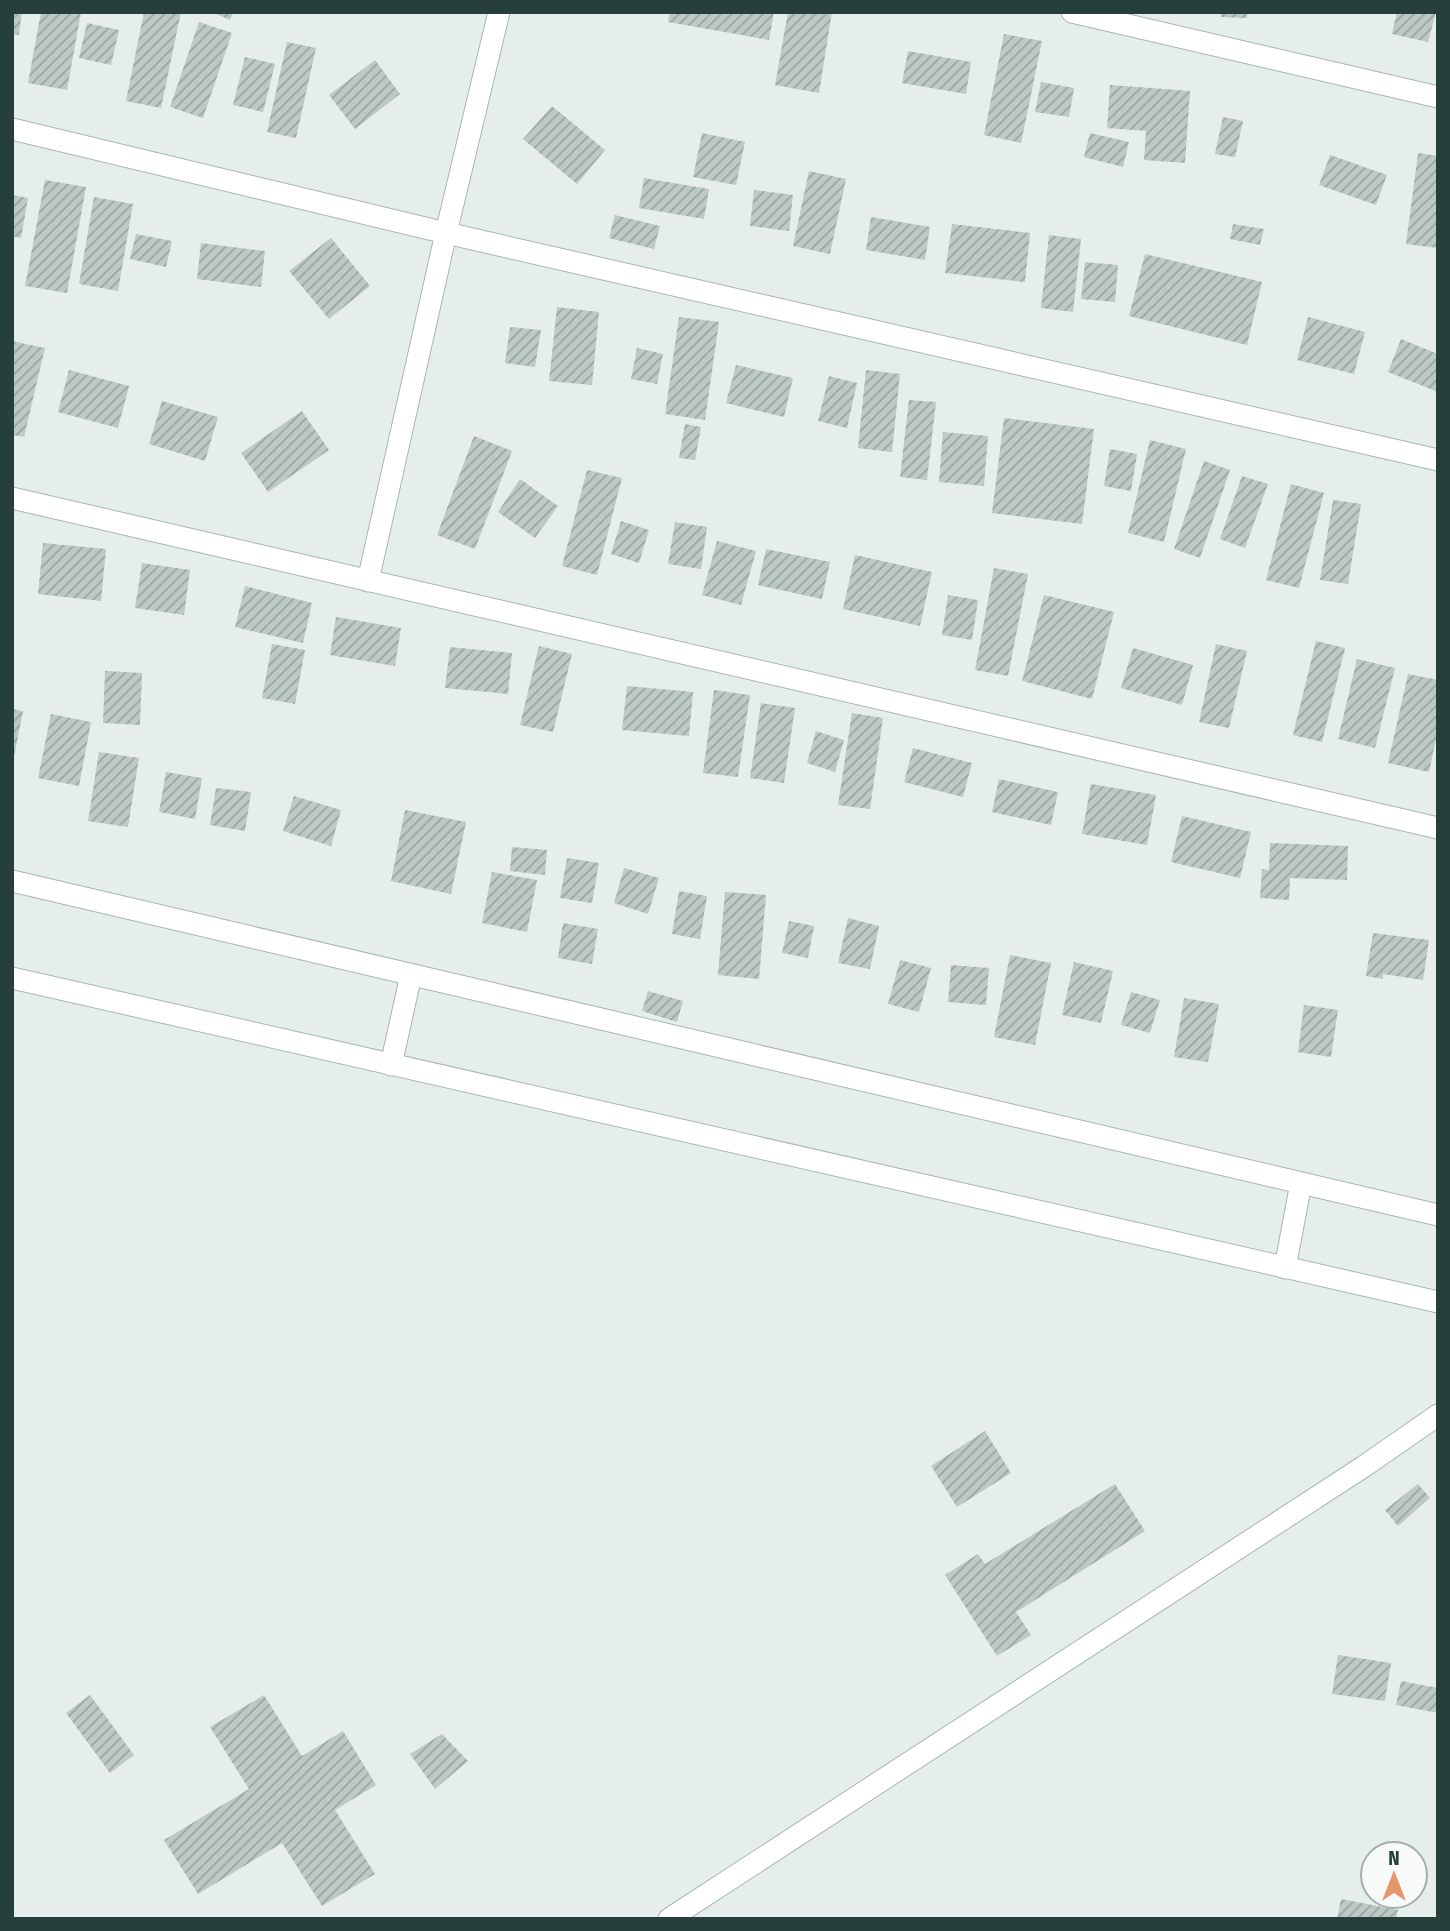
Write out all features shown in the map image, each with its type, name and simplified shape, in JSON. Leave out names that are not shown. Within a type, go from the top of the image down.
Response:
[{"type":"street","points":[[368,581],[499,12]]},
{"type":"street","points":[[1072,12],[1438,97]]},
{"type":"street","points":[[12,129],[446,233],[1438,460]]},
{"type":"street","points":[[12,498],[1438,828]]},
{"type":"street","points":[[12,881],[1438,1215]]},
{"type":"street","points":[[391,1065],[411,975]]},
{"type":"street","points":[[12,978],[1438,1302]]},
{"type":"street","points":[[1285,1268],[1301,1183]]},
{"type":"street","points":[[669,1919],[1352,1474],[1438,1415]]},
{"type":"building","points":[[12,12],[22,12],[19,35],[12,34]]},
{"type":"building","points":[[41,12],[81,12],[67,90],[28,83]]},
{"type":"building","points":[[144,12],[181,12],[161,108],[126,101]]},
{"type":"building","points":[[212,12],[233,12],[230,20]]},
{"type":"building","points":[[670,12],[774,12],[769,40],[668,22]]},
{"type":"building","points":[[788,12],[832,12],[819,93],[775,85]]},
{"type":"building","points":[[1221,12],[1247,12],[1247,18],[1221,17]]},
{"type":"building","points":[[1397,12],[1436,12],[1428,42],[1392,34]]},
{"type":"building","points":[[199,22],[232,33],[203,118],[170,107]]},
{"type":"building","points":[[87,23],[119,30],[111,65],[79,58]]},
{"type":"building","points":[[1004,34],[1042,41],[1021,143],[984,135]]},
{"type":"building","points":[[287,42],[316,48],[296,138],[267,132]]},
{"type":"building","points":[[908,51],[971,62],[966,94],[902,83]]},
{"type":"building","points":[[245,57],[275,64],[263,112],[233,105]]},
{"type":"building","points":[[375,60],[400,94],[355,129],[329,95]]},
{"type":"building","points":[[1041,82],[1074,88],[1069,117],[1035,112]]},
{"type":"building","points":[[1110,85],[1190,91],[1185,163],[1144,160],[1146,131],[1107,128]]},
{"type":"building","points":[[552,106],[605,150],[577,184],[523,139]]},
{"type":"building","points":[[1223,117],[1243,121],[1235,157],[1215,154]]},
{"type":"building","points":[[702,133],[745,142],[736,185],[693,177]]},
{"type":"building","points":[[1090,133],[1129,142],[1123,167],[1084,157]]},
{"type":"building","points":[[1418,153],[1438,156],[1438,248],[1406,244]]},
{"type":"building","points":[[1330,155],[1387,175],[1376,205],[1319,185]]},
{"type":"building","points":[[809,171],[846,179],[830,254],[793,246]]},
{"type":"building","points":[[644,178],[709,189],[704,219],[639,208]]},
{"type":"building","points":[[45,180],[86,187],[67,293],[25,286]]},
{"type":"building","points":[[754,190],[793,195],[789,231],[750,226]]},
{"type":"building","points":[[12,195],[28,198],[21,238],[12,236]]},
{"type":"building","points":[[94,197],[133,204],[118,291],[79,284]]},
{"type":"building","points":[[615,215],[660,226],[654,249],[609,238]]},
{"type":"building","points":[[871,217],[930,227],[925,260],[866,250]]},
{"type":"building","points":[[952,224],[1030,233],[1025,282],[945,273]]},
{"type":"building","points":[[1233,224],[1264,229],[1260,245],[1230,239]]},
{"type":"building","points":[[136,234],[172,241],[166,267],[130,259]]},
{"type":"building","points":[[1049,235],[1081,239],[1073,312],[1041,308]]},
{"type":"building","points":[[331,238],[370,286],[329,319],[289,271]]},
{"type":"building","points":[[201,243],[265,251],[261,287],[197,279]]},
{"type":"building","points":[[1145,254],[1262,282],[1247,345],[1129,316]]},
{"type":"building","points":[[1085,262],[1118,265],[1115,302],[1081,299]]},
{"type":"building","points":[[557,307],[599,312],[592,385],[549,381]]},
{"type":"building","points":[[679,317],[719,322],[705,420],[665,414]]},
{"type":"building","points":[[1308,317],[1365,332],[1354,374],[1297,360]]},
{"type":"building","points":[[510,327],[541,330],[535,367],[505,363]]},
{"type":"building","points":[[1401,339],[1438,354],[1438,392],[1388,372]]},
{"type":"building","points":[[12,341],[45,348],[24,437],[12,435]]},
{"type":"building","points":[[637,348],[663,354],[657,384],[631,379]]},
{"type":"building","points":[[736,365],[793,378],[784,417],[726,403]]},
{"type":"building","points":[[69,370],[129,386],[118,428],[58,412]]},
{"type":"building","points":[[866,370],[900,374],[892,452],[858,448]]},
{"type":"building","points":[[829,376],[857,383],[847,428],[818,421]]},
{"type":"building","points":[[909,400],[936,402],[927,480],[900,477]]},
{"type":"building","points":[[162,401],[218,417],[205,461],[149,444]]},
{"type":"building","points":[[302,411],[329,450],[268,492],[241,453]]},
{"type":"building","points":[[1004,418],[1094,429],[1082,524],[992,513]]},
{"type":"building","points":[[685,424],[701,427],[695,460],[679,458]]},
{"type":"building","points":[[943,432],[988,436],[984,486],[939,482]]},
{"type":"building","points":[[474,436],[512,451],[475,549],[437,535]]},
{"type":"building","points":[[1150,440],[1186,449],[1164,542],[1128,533]]},
{"type":"building","points":[[1110,449],[1137,454],[1131,491],[1104,486]]},
{"type":"building","points":[[1204,461],[1230,470],[1200,558],[1174,549]]},
{"type":"building","points":[[587,470],[622,478],[597,575],[562,566]]},
{"type":"building","points":[[1242,476],[1268,484],[1245,548],[1220,539]]},
{"type":"building","points":[[520,479],[558,506],[535,538],[498,512]]},
{"type":"building","points":[[1291,484],[1324,493],[1299,588],[1266,580]]},
{"type":"building","points":[[1333,500],[1361,504],[1348,584],[1320,580]]},
{"type":"building","points":[[621,521],[649,530],[639,563],[611,554]]},
{"type":"building","points":[[675,522],[707,527],[701,569],[668,564]]},
{"type":"building","points":[[717,541],[756,551],[741,605],[702,595]]},
{"type":"building","points":[[43,543],[106,549],[101,601],[38,594]]},
{"type":"building","points":[[766,549],[830,562],[822,599],[758,585]]},
{"type":"building","points":[[855,555],[932,572],[920,626],[843,609]]},
{"type":"building","points":[[142,563],[190,570],[184,615],[135,608]]},
{"type":"building","points":[[994,568],[1028,574],[1008,676],[975,670]]},
{"type":"building","points":[[245,586],[312,603],[303,643],[235,627]]},
{"type":"building","points":[[948,595],[978,600],[972,640],[942,635]]},
{"type":"building","points":[[1044,595],[1114,612],[1092,699],[1022,681]]},
{"type":"building","points":[[336,617],[401,628],[395,666],[330,655]]},
{"type":"building","points":[[1316,641],[1345,648],[1322,742],[1293,735]]},
{"type":"building","points":[[272,644],[305,650],[295,704],[262,698]]},
{"type":"building","points":[[1216,644],[1247,651],[1229,728],[1199,722]]},
{"type":"building","points":[[539,646],[572,654],[553,732],[520,725]]},
{"type":"building","points":[[450,647],[512,653],[508,694],[445,688]]},
{"type":"building","points":[[1133,648],[1193,665],[1182,705],[1121,688]]},
{"type":"building","points":[[1357,659],[1395,668],[1375,748],[1338,739]]},
{"type":"building","points":[[105,671],[142,673],[140,725],[103,723]]},
{"type":"building","points":[[1408,674],[1438,680],[1438,730],[1429,772],[1388,763]]},
{"type":"building","points":[[627,686],[693,692],[689,736],[622,730]]},
{"type":"building","points":[[714,690],[750,695],[738,777],[703,773]]},
{"type":"building","points":[[761,703],[795,708],[784,783],[750,778]]},
{"type":"building","points":[[12,709],[23,711],[14,757],[12,757]]},
{"type":"building","points":[[852,713],[883,718],[870,809],[838,805]]},
{"type":"building","points":[[51,714],[91,722],[79,786],[38,778]]},
{"type":"building","points":[[816,731],[844,740],[835,772],[807,763]]},
{"type":"building","points":[[913,748],[972,763],[963,797],[904,782]]},
{"type":"building","points":[[99,752],[139,758],[128,827],[88,821]]},
{"type":"building","points":[[166,772],[202,778],[195,819],[159,812]]},
{"type":"building","points":[[999,779],[1058,792],[1051,825],[992,812]]},
{"type":"building","points":[[1091,784],[1156,795],[1147,845],[1082,834]]},
{"type":"building","points":[[216,788],[251,792],[245,831],[210,825]]},
{"type":"building","points":[[294,796],[341,810],[331,846],[283,831]]},
{"type":"building","points":[[405,810],[466,822],[451,894],[391,881]]},
{"type":"building","points":[[1182,816],[1251,832],[1240,878],[1171,862]]},
{"type":"building","points":[[1270,843],[1348,846],[1347,880],[1290,878],[1289,900],[1260,898],[1262,869],[1269,870]]},
{"type":"building","points":[[512,847],[547,850],[545,875],[510,871]]},
{"type":"building","points":[[567,858],[599,863],[592,903],[560,898]]},
{"type":"building","points":[[624,868],[659,878],[648,914],[614,903]]},
{"type":"building","points":[[492,872],[537,880],[527,932],[482,923]]},
{"type":"building","points":[[679,891],[707,896],[700,939],[672,934]]},
{"type":"building","points":[[725,892],[766,895],[759,979],[718,975]]},
{"type":"building","points":[[848,918],[879,926],[870,969],[838,963]]},
{"type":"building","points":[[789,921],[814,926],[808,958],[782,953]]},
{"type":"building","points":[[563,923],[598,929],[592,964],[558,958]]},
{"type":"building","points":[[1373,933],[1429,940],[1423,980],[1383,974],[1383,979],[1366,976]]},
{"type":"building","points":[[1010,955],[1051,963],[1035,1045],[994,1037]]},
{"type":"building","points":[[900,960],[931,968],[919,1012],[888,1004]]},
{"type":"building","points":[[1074,962],[1113,971],[1101,1023],[1062,1015]]},
{"type":"building","points":[[951,965],[989,968],[986,1005],[948,1002]]},
{"type":"building","points":[[648,991],[683,1001],[677,1022],[642,1011]]},
{"type":"building","points":[[1131,992],[1160,1000],[1150,1033],[1121,1025]]},
{"type":"building","points":[[1184,998],[1219,1004],[1208,1062],[1174,1057]]},
{"type":"building","points":[[1304,1005],[1338,1010],[1331,1057],[1298,1052]]},
{"type":"building","points":[[985,1431],[1011,1473],[957,1507],[931,1466]]},
{"type":"building","points":[[1115,1484],[1145,1531],[1016,1612],[1031,1635],[997,1656],[945,1575],[978,1554],[985,1564]]},
{"type":"building","points":[[1418,1484],[1430,1498],[1398,1526],[1385,1510]]},
{"type":"building","points":[[1338,1655],[1391,1663],[1385,1701],[1332,1694]]},
{"type":"building","points":[[1401,1681],[1438,1688],[1438,1713],[1396,1705]]},
{"type":"building","points":[[90,1695],[134,1755],[110,1773],[66,1713]]},
{"type":"building","points":[[264,1695],[302,1756],[343,1731],[376,1785],[335,1810],[375,1874],[322,1906],[282,1843],[198,1894],[164,1840],[249,1789],[210,1727]]},
{"type":"building","points":[[442,1734],[468,1761],[435,1789],[410,1754]]},
{"type":"building","points":[[1341,1899],[1359,1902],[1359,1910],[1398,1910],[1396,1919],[1337,1919]]}]
